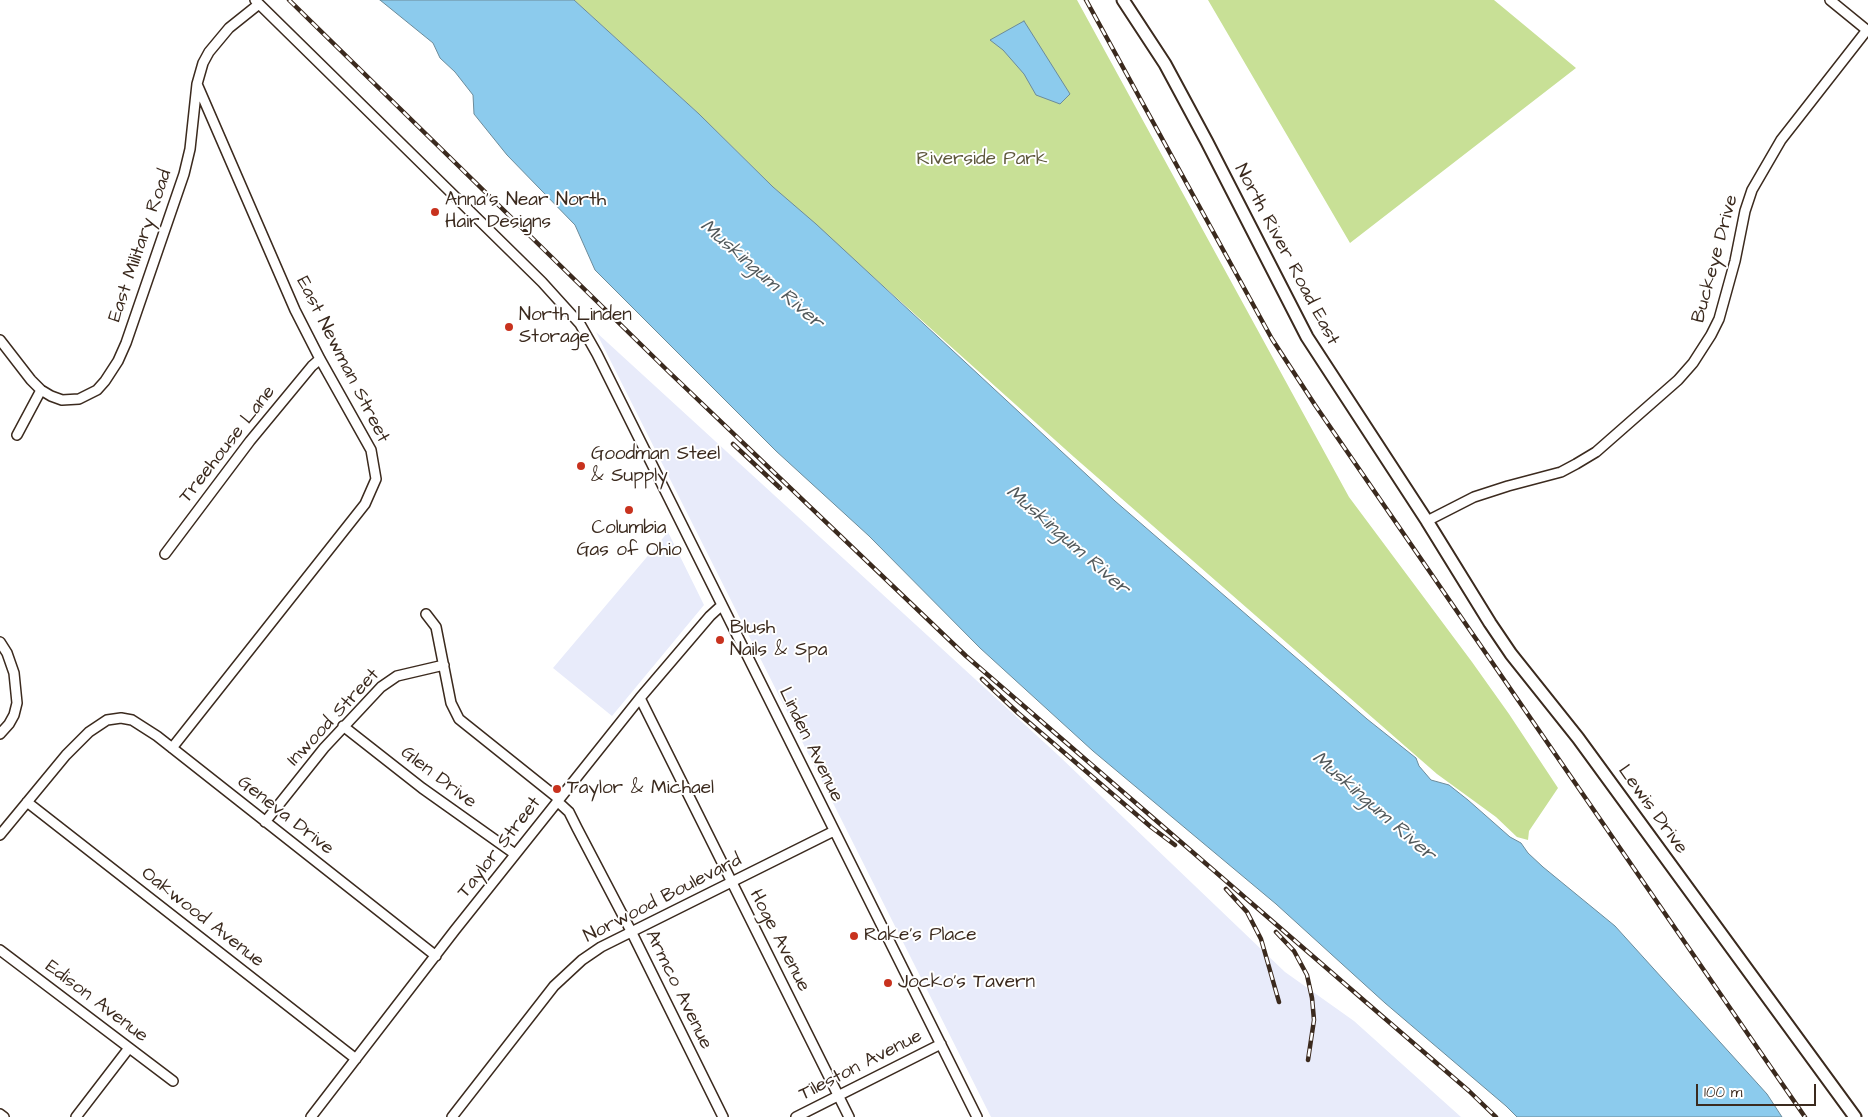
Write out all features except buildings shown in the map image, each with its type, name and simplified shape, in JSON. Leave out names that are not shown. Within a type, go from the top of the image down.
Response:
[{"type":"main road","name":"North River Road East","points":[[1123,0],[1165,64],[1198,124],[1307,338],[1426,521]]},
{"type":"main road","name":"Lewis Drive","points":[[1426,521],[1511,654],[1578,738],[1855,1117]]},
{"type":"street","points":[[1830,0],[1867,31]]},
{"type":"street","name":"East Military Road","points":[[0,340],[30,380],[51,396],[62,400],[79,399],[88,396],[105,381],[118,361],[184,174],[190,148],[197,84],[203,63],[218,40],[257,2]]},
{"type":"street","name":"Linden Avenue","points":[[257,2],[542,282],[580,324],[977,1117]]},
{"type":"street","name":"Buckeye Drive","points":[[1426,521],[1474,497],[1561,472],[1576,464],[1602,446],[1678,380],[1693,363],[1712,335],[1719,319],[1735,261],[1744,211],[1752,190],[1781,140],[1867,31]]},
{"type":"street","name":"East Newman Street","points":[[172,748],[365,504],[373,489],[376,472],[371,450],[320,359],[296,310],[197,84]]},
{"type":"street","name":"Treehouse Lane","points":[[165,554],[255,435],[312,366],[320,359]]},
{"type":"street","points":[[17,435],[41,390]]},
{"type":"street","name":"Taylor Street","points":[[311,1117],[558,800],[640,698],[710,616],[722,605]]},
{"type":"street","name":"Armco Avenue","points":[[426,614],[436,627],[451,703],[459,719],[558,800],[568,812],[631,931],[723,1117]]},
{"type":"street","points":[[0,642],[7,653],[17,689],[17,703],[14,715],[1,734]]},
{"type":"street","name":"Inwood Street","points":[[265,822],[343,726],[392,678],[416,670],[444,666]]},
{"type":"street","name":"Hoge Avenue","points":[[640,698],[849,1117]]},
{"type":"street","name":"Geneva Drive","points":[[27,802],[66,755],[89,732],[107,720],[120,718],[132,720],[172,748],[436,956]]},
{"type":"street","name":"Glen Drive","points":[[343,726],[422,788],[515,854]]},
{"type":"street","points":[[0,835],[27,802]]},
{"type":"street","name":"Oakwood Avenue","points":[[27,802],[356,1059]]},
{"type":"street","name":"Norwood Boulevard","points":[[452,1117],[563,976],[601,947],[834,831]]},
{"type":"street","name":"Edison Avenue","points":[[0,950],[173,1081]]},
{"type":"street","name":"Tileston Avenue","points":[[796,1117],[941,1044]]},
{"type":"street","points":[[76,1117],[129,1048]]},
{"type":"street","points":[[0,1114],[4,1117]]},
{"type":"shaded area","points":[[596,332],[1058,755],[1285,972],[1354,1021],[1461,1117],[991,1117]]},
{"type":"shaded area","points":[[668,532],[704,605],[612,716],[553,668]]},
{"type":"green space","name":"Riverside Park","points":[[574,0],[1077,0],[1349,497],[1472,662],[1558,788],[1529,831],[1528,840],[1517,837],[1496,817],[1437,774],[1074,457],[773,187],[699,114]]},
{"type":"green space","points":[[1208,0],[1494,0],[1576,68],[1350,243]]},
{"type":"water","name":"Muskingum River","points":[[380,0],[574,0],[699,114],[773,187],[816,224],[1115,501],[1367,719],[1416,758],[1419,766],[1431,780],[1449,785],[1468,800],[1510,837],[1521,843],[1528,853],[1543,867],[1615,926],[1767,1094],[1782,1117],[1517,1117],[1385,1003],[1276,904],[1093,751],[980,648],[869,536],[776,451],[595,270],[575,225],[507,155],[474,114],[473,95],[455,72],[440,58],[433,43]]},
{"type":"water","points":[[1024,21],[1070,94],[1060,104],[1036,95],[1024,74],[1003,50],[990,40]]},
{"type":"railway","points":[[289,0],[669,372],[966,656],[1469,1091],[1496,1117]]},
{"type":"railway","points":[[1086,0],[1272,339],[1315,405],[1805,1117]]},
{"type":"railway","points":[[733,444],[780,488]]},
{"type":"railway","points":[[982,679],[1018,713],[1151,827],[1175,845]]},
{"type":"railway","points":[[1226,889],[1247,912],[1261,939],[1279,1002]]},
{"type":"railway","points":[[1276,932],[1294,951],[1307,975],[1314,1020],[1308,1060]]},
{"type":"place","name":"Anna's Near North Hair Designs","points":[[435,212]]},
{"type":"place","name":"North Linden Storage","points":[[509,327]]},
{"type":"place","name":"Goodman Steel & Supply","points":[[581,466]]},
{"type":"place","name":"Columbia Gas of Ohio","points":[[629,510]]},
{"type":"place","name":"Blush Nails & Spa","points":[[720,640]]},
{"type":"place","name":"Taylor & Michael","points":[[557,789]]},
{"type":"place","name":"Rake's Place","points":[[854,936]]},
{"type":"place","name":"Jocko's Tavern","points":[[888,983]]}]
